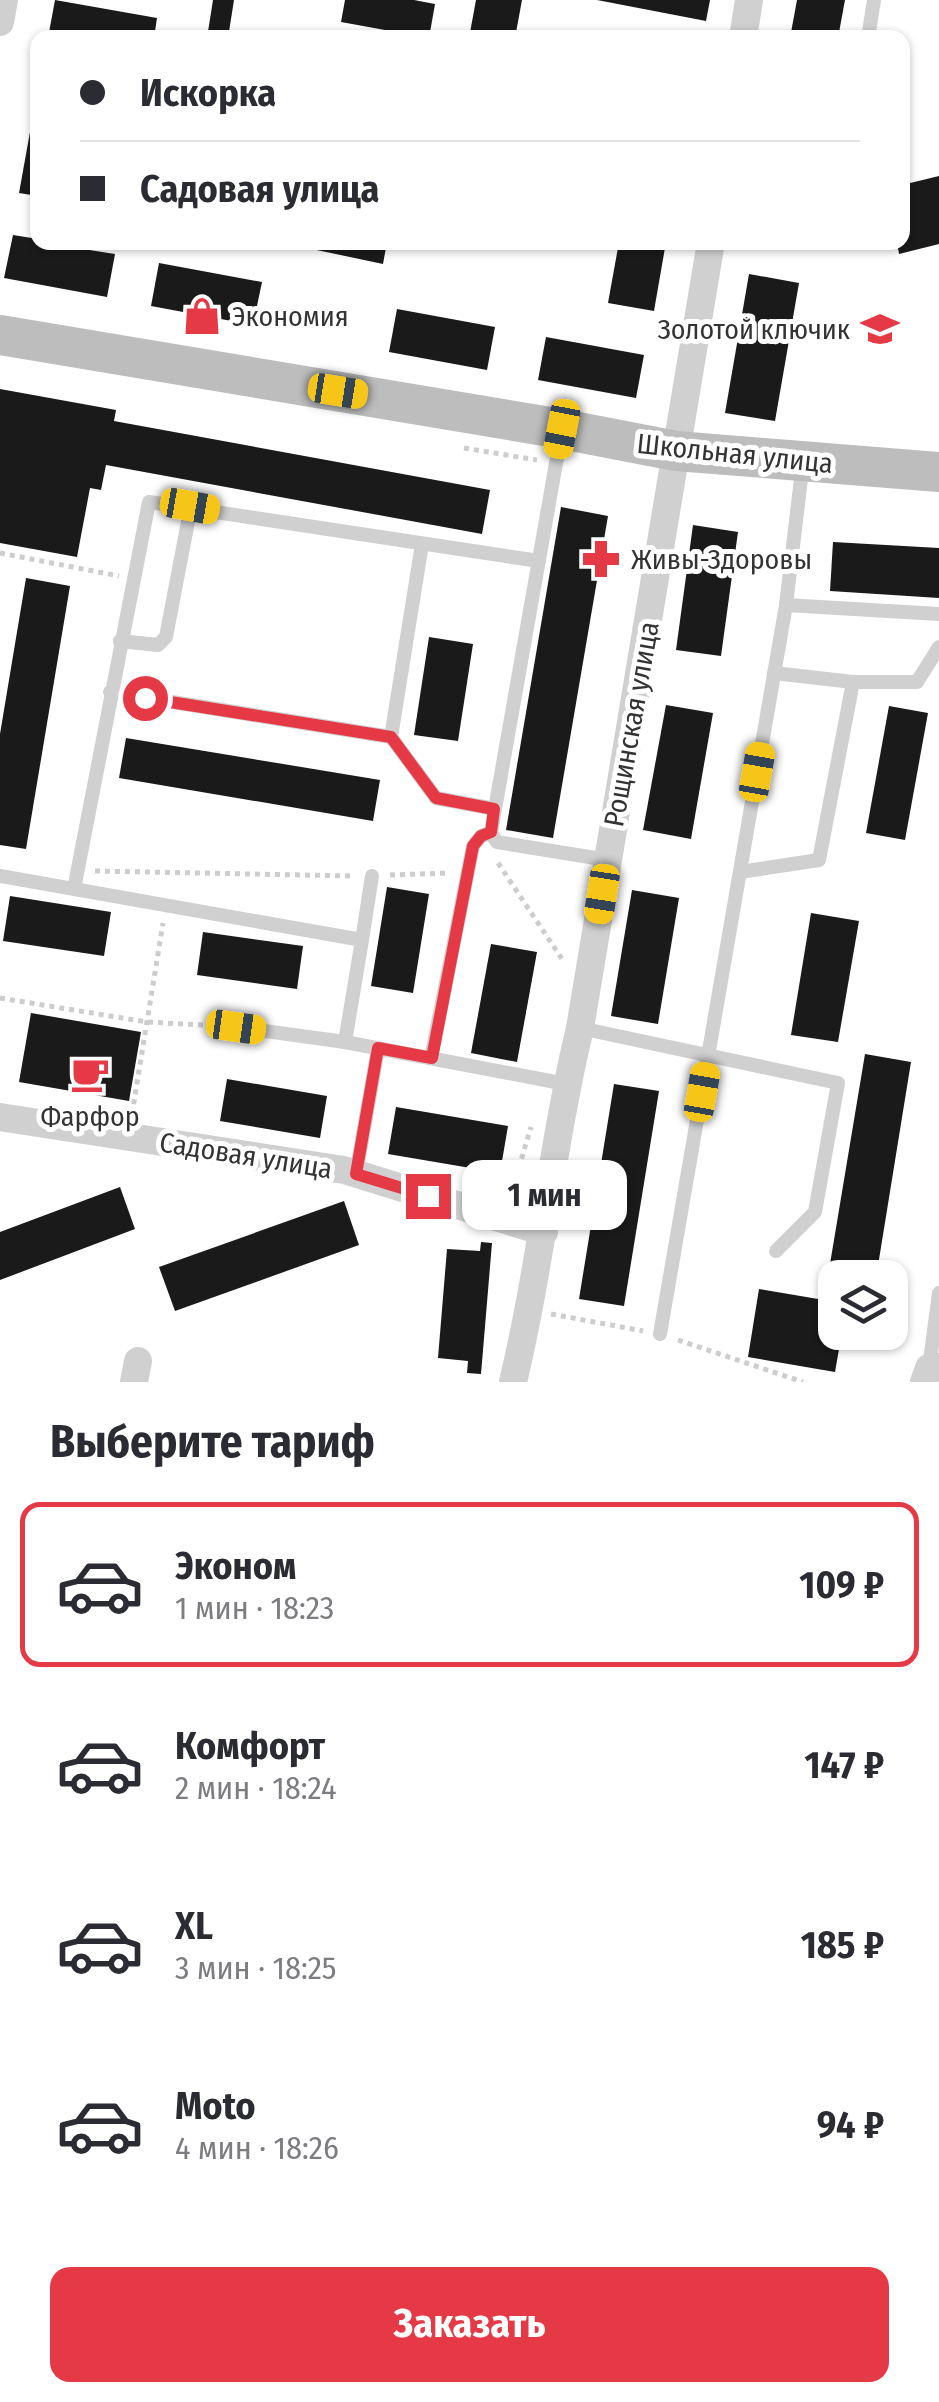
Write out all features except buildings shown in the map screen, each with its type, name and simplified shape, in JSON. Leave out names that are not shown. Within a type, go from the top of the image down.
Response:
[{"type":"street","points":[[0,22],[4,0]]},
{"type":"street","points":[[745,30],[750,0]]},
{"type":"street","name":"Рощинская улица","points":[[514,1382],[544,1232],[566,1084],[580,1028],[710,250]]},
{"type":"street","name":"Школьная улица","points":[[0,335],[562,429],[676,452],[939,472]]},
{"type":"street","name":"Садовая улица","points":[[0,1117],[356,1174],[544,1232]]},
{"type":"lane","points":[[869,30],[874,0]]},
{"type":"lane","points":[[432,1058],[473,846],[486,834],[494,809],[562,429]]},
{"type":"lane","points":[[660,1334],[786,604],[803,462]]},
{"type":"lane","points":[[74,889],[149,502],[539,561]]},
{"type":"lane","points":[[120,641],[158,645],[166,637],[190,506]]},
{"type":"lane","points":[[391,737],[422,544]]},
{"type":"lane","points":[[786,604],[939,614]]},
{"type":"lane","points":[[774,673],[853,682],[917,682],[939,646]]},
{"type":"lane","points":[[740,872],[820,860],[853,682]]},
{"type":"lane","points":[[110,692],[391,737],[436,798],[494,809]]},
{"type":"lane","points":[[486,834],[497,842],[608,860]]},
{"type":"lane","points":[[0,876],[362,940]]},
{"type":"lane","points":[[345,1042],[372,876]]},
{"type":"lane","points":[[236,1027],[345,1042],[566,1084]]},
{"type":"lane","points":[[580,1028],[838,1083],[815,1212],[776,1251]]},
{"type":"lane","points":[[356,1174],[378,1048]]},
{"type":"lane","points":[[931,1372],[939,1292]]},
{"type":"path","points":[[0,554],[132,578]]},
{"type":"path","points":[[486,834],[566,964]]},
{"type":"path","points":[[77,871],[372,876],[468,873]]},
{"type":"path","points":[[128,1137],[166,905]]},
{"type":"path","points":[[0,998],[147,1022],[236,1027]]},
{"type":"place","name":"Экономия","points":[[202,316]]},
{"type":"place","name":"Золотой ключик","points":[[880,329]]},
{"type":"place","name":"Живы-Здоровы","points":[[601,559]]},
{"type":"place","name":"Фарфор","points":[[90,1074]]},
{"type":"route","points":[[145,698],[391,737],[436,798],[494,809],[491,832],[473,846],[432,1058],[378,1048],[356,1174],[428,1196]]}]
